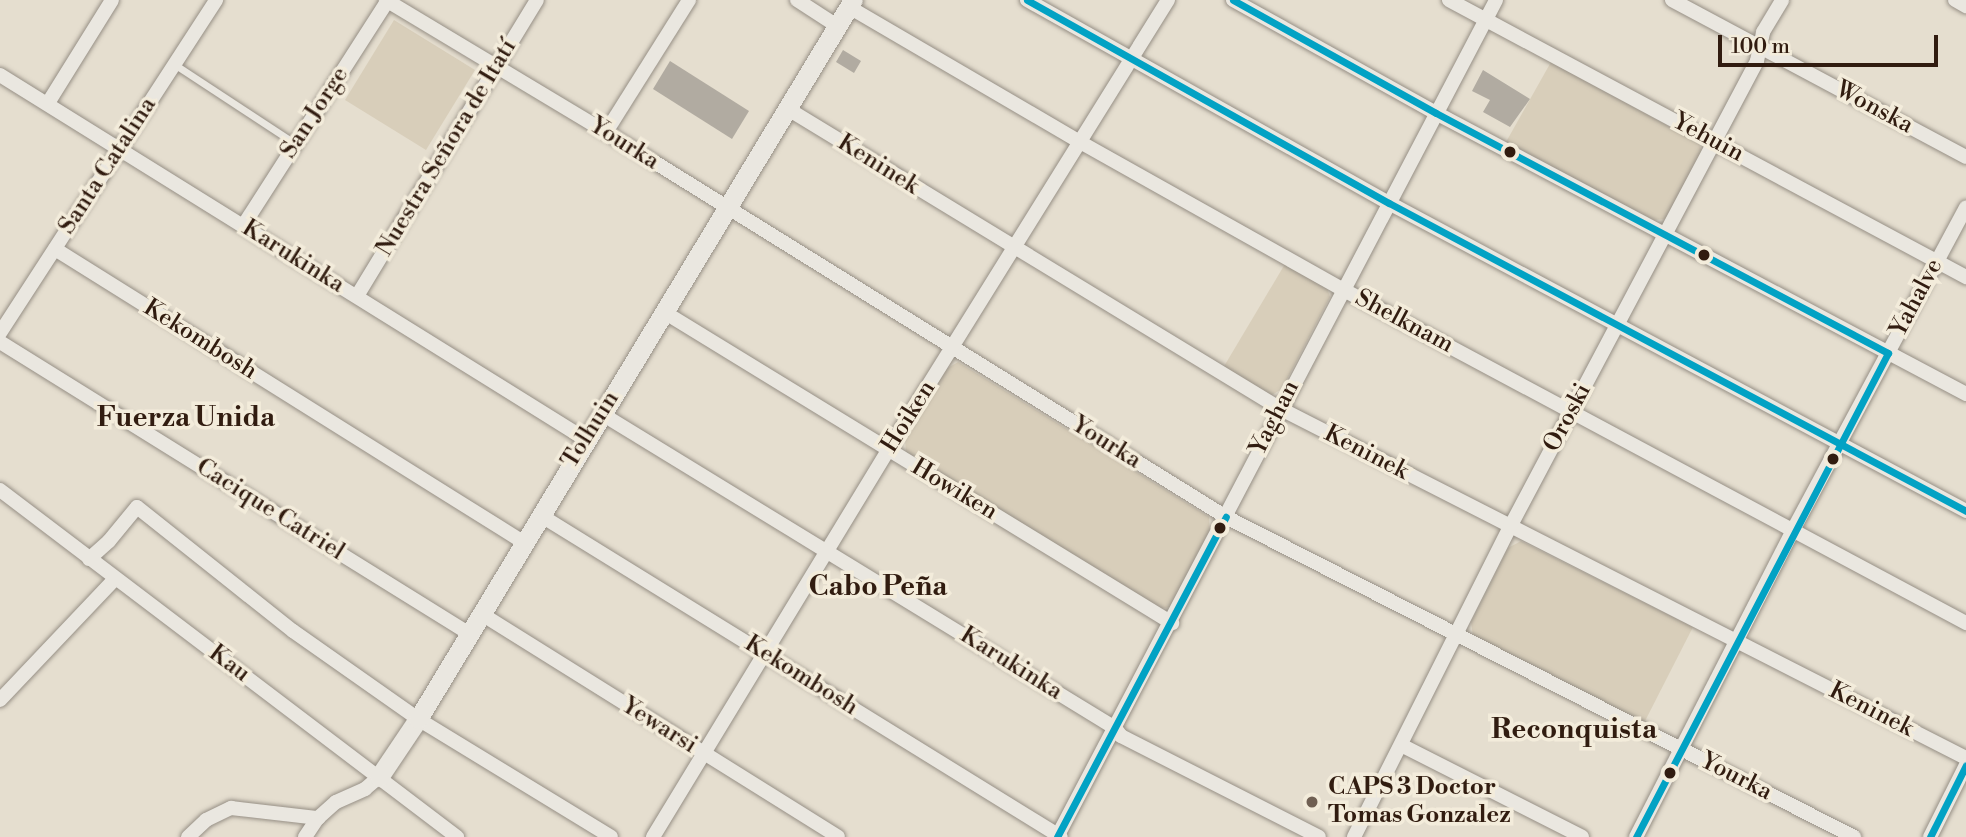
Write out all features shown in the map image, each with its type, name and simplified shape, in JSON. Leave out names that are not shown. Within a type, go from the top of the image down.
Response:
[{"type":"street","points":[[48,103],[112,0]]},
{"type":"street","name":"Santa Catalina","points":[[0,333],[216,0]]},
{"type":"street","name":"Yourka","points":[[387,0],[607,132],[727,210],[1226,517],[1854,837]]},
{"type":"street","name":"San Jorge","points":[[243,226],[387,0]]},
{"type":"street","name":"Nuestra Señora de Itatí","points":[[357,296],[537,0]]},
{"type":"street","points":[[607,132],[689,0]]},
{"type":"street","points":[[797,0],[837,26]]},
{"type":"street","points":[[1027,0],[1389,203],[1966,511]]},
{"type":"street","name":"Hoiken","points":[[653,837],[888,450],[1168,0]]},
{"type":"street","points":[[1233,0],[1436,113],[1966,394]]},
{"type":"street","name":"Yehuin","points":[[1449,0],[1966,277]]},
{"type":"street","name":"Yaghan","points":[[1059,836],[1172,623],[1279,408],[1496,0]]},
{"type":"street","name":"Wonska","points":[[1672,0],[1966,157]]},
{"type":"street","name":"Oroski","points":[[1354,837],[1510,527],[1667,236],[1757,61],[1763,32],[1782,0]]},
{"type":"street","points":[[1955,0],[1966,6]]},
{"type":"street","name":"Tolhuin","points":[[305,837],[318,818],[337,802],[365,789],[379,776],[418,719],[851,3]]},
{"type":"street","name":"Shelknam","points":[[851,3],[1080,142],[1342,289],[1966,623]]},
{"type":"street","name":"Karukinka","points":[[0,75],[585,439]]},
{"type":"street","name":"Keninek","points":[[788,109],[1013,249],[1279,408],[1966,758]]},
{"type":"street","name":"Yahalve","points":[[1636,837],[1793,530],[1966,208]]},
{"type":"street","name":"Kekombosh","points":[[55,249],[523,542]]},
{"type":"street","name":"Howiken","points":[[664,312],[1172,623]]},
{"type":"street","name":"Cacique Catriel","points":[[0,342],[468,633]]},
{"type":"street","name":"Karukinka","points":[[602,414],[1115,728],[1121,736],[1319,837]]},
{"type":"street","name":"Kau","points":[[0,491],[457,837]]},
{"type":"street","points":[[89,559],[109,541],[137,507],[293,631],[418,719],[611,837]]},
{"type":"street","name":"Kekombosh","points":[[540,514],[1059,836]]},
{"type":"street","points":[[0,700],[115,579]]},
{"type":"street","name":"Yewarsi","points":[[480,613],[838,837]]},
{"type":"street","points":[[1401,744],[1582,837]]},
{"type":"street","points":[[1930,837],[1961,788],[1966,765]]},
{"type":"street","points":[[188,837],[206,820],[232,808],[318,818]]},
{"type":"lane","points":[[173,64],[296,144]]},
{"type":"shaded area","points":[[394,20],[475,70],[426,150],[345,100]]},
{"type":"shaded area","points":[[1551,62],[1699,143],[1702,152],[1667,219],[1653,220],[1506,142]]},
{"type":"shaded area","points":[[1285,264],[1327,288],[1330,297],[1282,389],[1270,396],[1223,368]]},
{"type":"shaded area","points":[[958,362],[1209,517],[1210,532],[1170,607],[1160,609],[906,453],[905,438],[946,369]]},
{"type":"shaded area","points":[[1521,541],[1693,627],[1644,723],[1473,636],[1471,622],[1508,548]]},
{"type":"building","points":[[843,50],[861,61],[854,73],[836,62]]},
{"type":"building","points":[[670,61],[749,111],[732,139],[653,89]]},
{"type":"building","points":[[1483,70],[1530,99],[1510,127],[1483,112],[1490,100],[1472,91]]},
{"type":"transit line","points":[[1027,0],[1389,203],[1966,511]]},
{"type":"transit line","points":[[1233,0],[1436,113],[1888,353],[1636,837]]},
{"type":"transit line","points":[[1057,837],[1226,517]]},
{"type":"transit line","points":[[1930,837],[1966,765]]},
{"type":"place","name":"CAPS 3 Doctor Tomas Gonzalez","points":[[1312,802]]},
{"type":"district","name":"Fuerza Unida","points":[[186,418]]},
{"type":"district","name":"Cabo Peña","points":[[878,587]]},
{"type":"district","name":"Reconquista","points":[[1574,730]]}]
